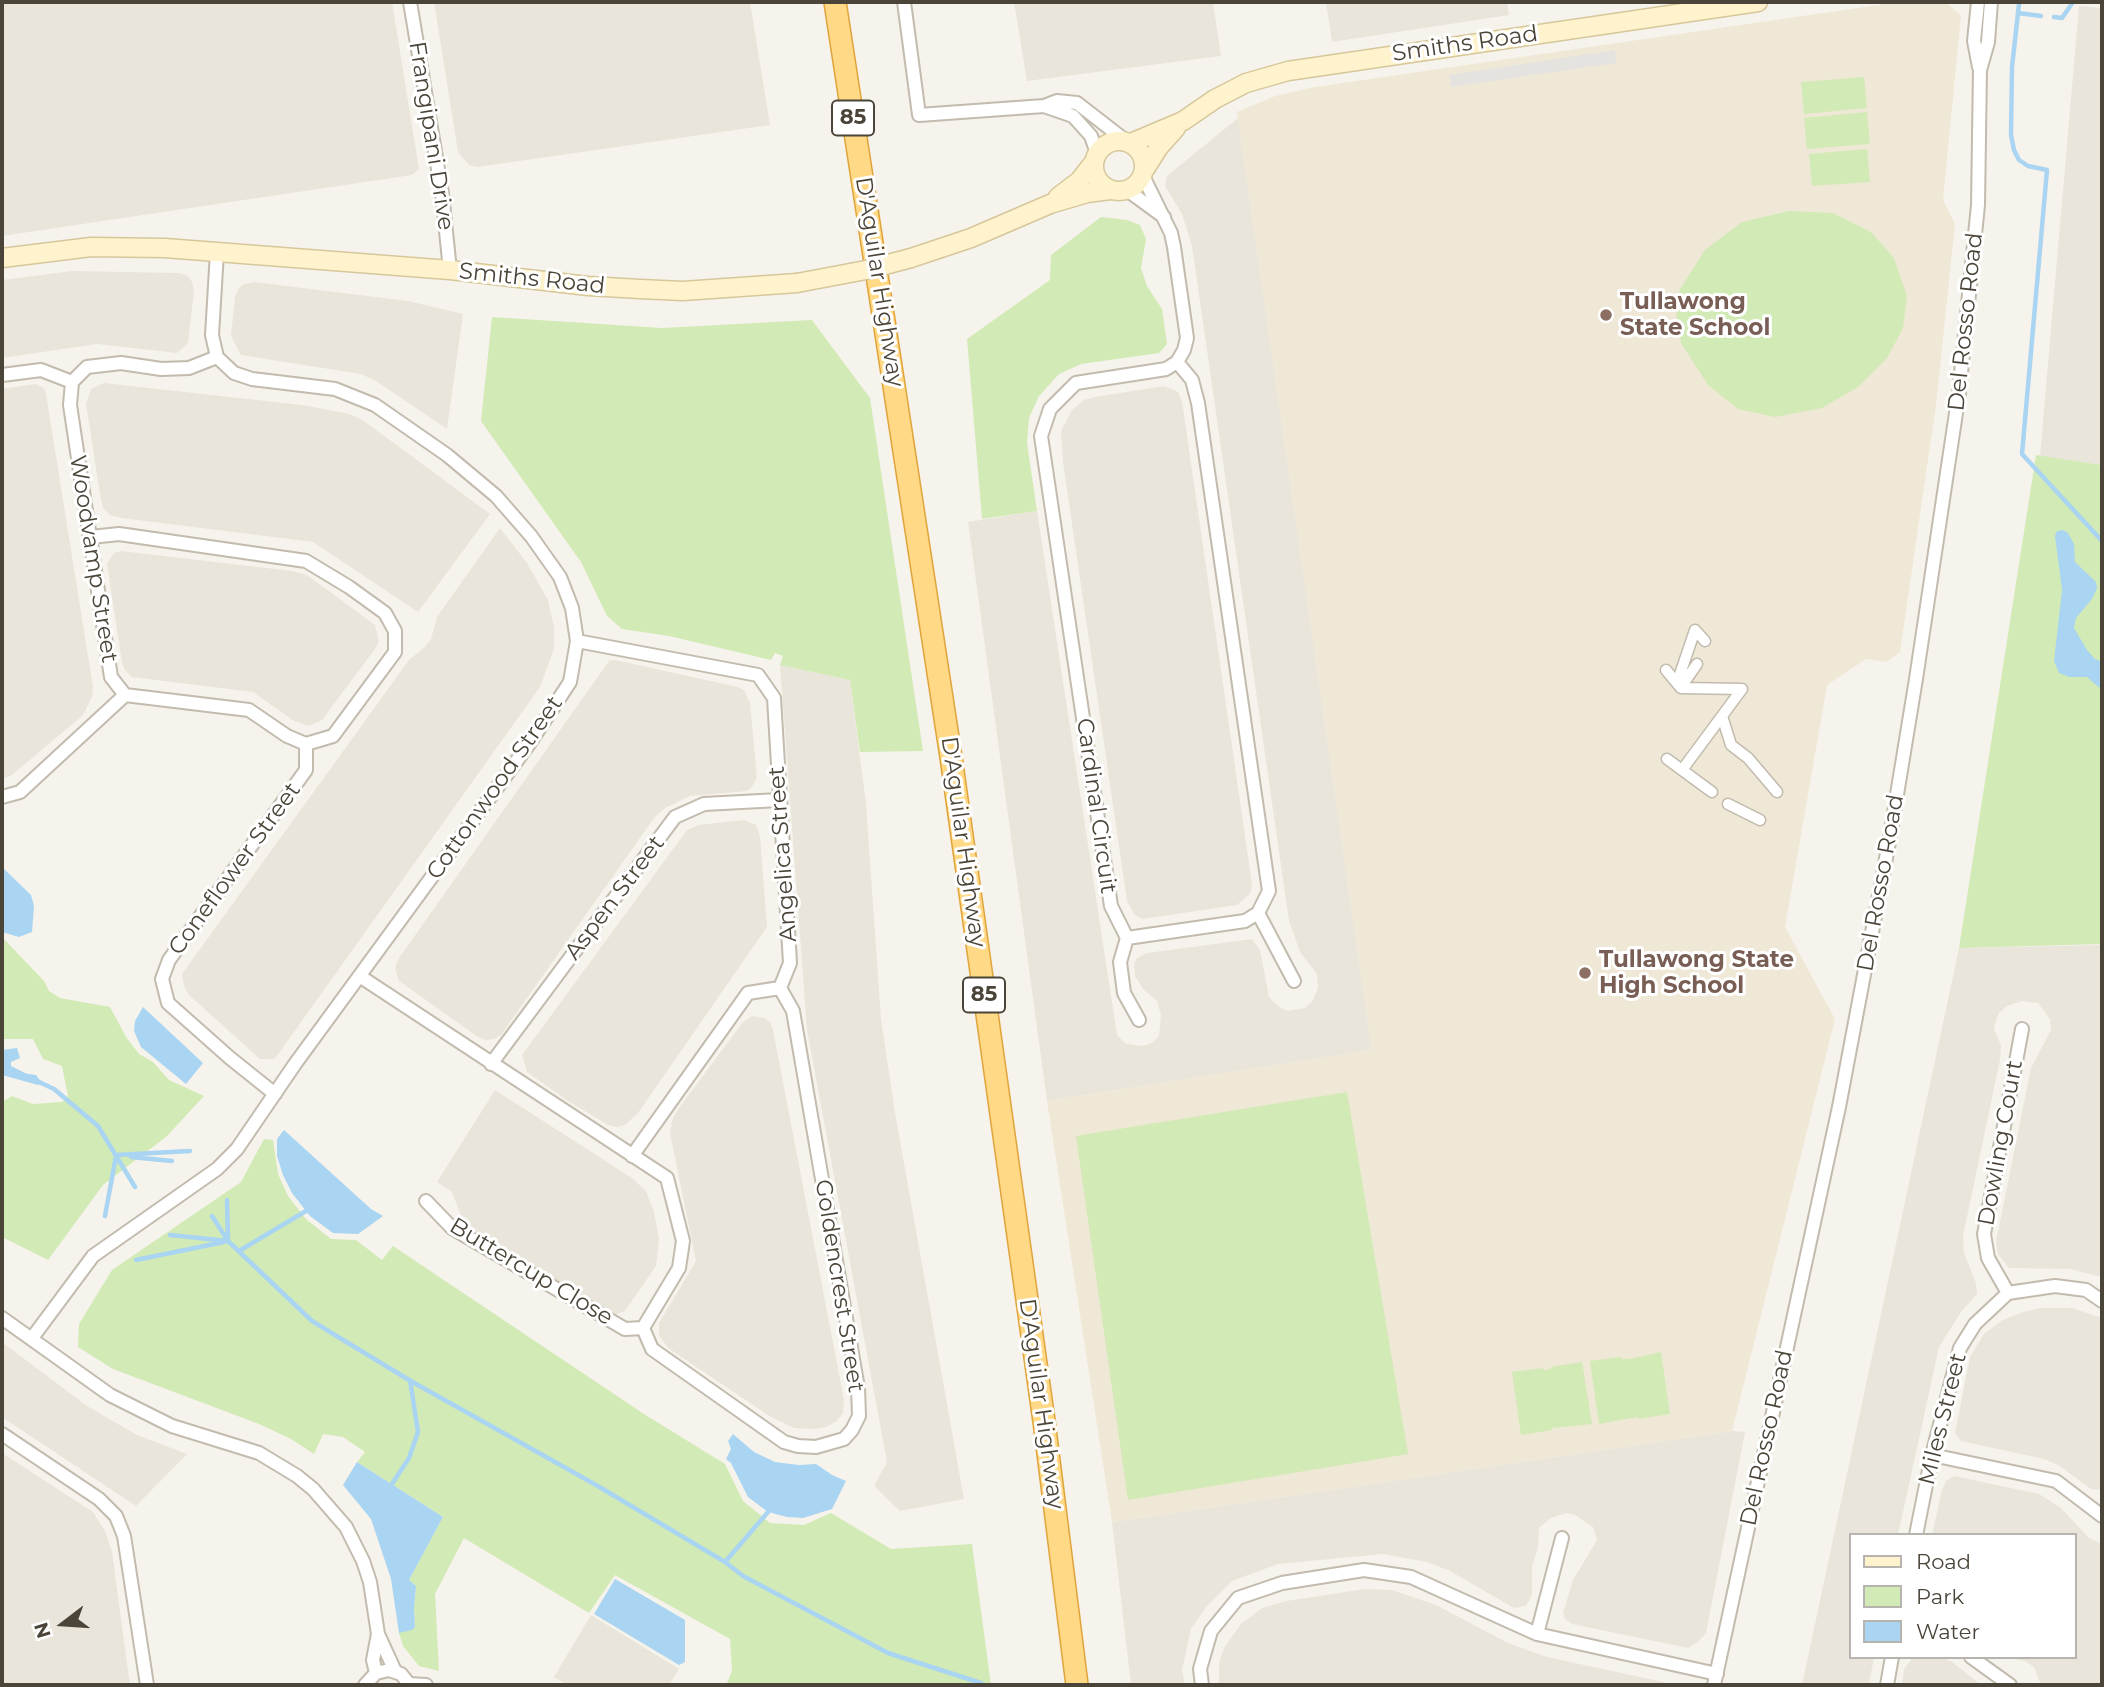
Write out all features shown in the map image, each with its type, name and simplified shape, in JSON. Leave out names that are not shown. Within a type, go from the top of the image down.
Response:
[{"type":"highway","name":"D'Aguilar Highway","points":[[835,2],[951,757],[1044,1421],[1077,1685]]},
{"type":"main road","name":"Smiths Road","points":[[1144,172],[1159,147],[1183,121],[1246,82],[1288,71],[1715,5],[1758,2]]},
{"type":"main road","name":"Smiths Road","points":[[1128,142],[1183,121]]},
{"type":"main road","points":[[1109,142],[1128,142],[1142,154],[1144,172],[1136,185],[1119,190],[1097,179],[1095,158],[1109,142]]},
{"type":"main road","name":"Smiths Road","points":[[1050,204],[1079,181],[1095,158]]},
{"type":"main road","name":"Smiths Road","points":[[2,258],[91,247],[165,248],[450,270],[588,286],[683,291],[797,283],[866,270],[971,238],[1050,204],[1087,193],[1119,190]]},
{"type":"street","name":"Frangipani Drive","points":[[410,2],[442,193],[450,270]]},
{"type":"street","points":[[904,2],[919,115],[1044,106],[1058,101],[1077,103],[1128,142]]},
{"type":"street","name":"Del Rosso Road","points":[[1715,1680],[1839,1107],[1913,702],[1962,366],[1978,205],[1980,70],[1975,41],[1978,2]]},
{"type":"street","name":"Del Rosso Road","points":[[1980,70],[1988,42],[1991,2]]},
{"type":"street","points":[[1044,106],[1073,116],[1091,136],[1095,158]]},
{"type":"street","points":[[1139,1020],[1124,993],[1120,962],[1127,938],[1245,921],[1258,913],[1269,891],[1198,402],[1192,380],[1177,362],[1184,350],[1186,338],[1174,247],[1144,172]]},
{"type":"street","points":[[1119,190],[1164,217]]},
{"type":"street","points":[[2,375],[41,370],[72,382],[87,367],[121,363],[161,369],[189,368],[217,357],[212,335],[217,252]]},
{"type":"street","name":"Cottonwood Street","points":[[32,1338],[86,1263],[217,1169],[237,1149],[529,744],[570,682],[577,641],[572,608],[560,577],[531,536],[496,496],[447,455],[376,405],[335,389],[252,379],[234,373],[217,357]]},
{"type":"street","name":"Cardinal Circuit","points":[[1127,938],[1111,906],[1041,436],[1051,409],[1076,383],[1166,369],[1177,362]]},
{"type":"street","name":"Woodvamp Street","points":[[72,382],[70,405],[111,677],[125,695]]},
{"type":"street","points":[[2,796],[20,792],[125,695],[249,710],[287,736],[306,744],[333,736],[395,652],[395,631],[386,613],[306,561],[119,534],[91,537]]},
{"type":"street","points":[[1679,685],[1695,631],[1706,641]]},
{"type":"street","name":"Angelica Street","points":[[577,641],[758,674],[774,698],[790,963],[780,988]]},
{"type":"street","points":[[1679,685],[1697,664]]},
{"type":"street","points":[[1667,670],[1679,685],[1742,689],[1682,770]]},
{"type":"street","points":[[1722,716],[1731,745],[1748,758],[1777,792]]},
{"type":"street","name":"Coneflower Street","points":[[275,1094],[168,1003],[162,979],[169,960],[306,769],[306,744]]},
{"type":"street","points":[[1667,759],[1712,792]]},
{"type":"street","name":"Aspen Street","points":[[491,1064],[675,817],[704,804],[779,800]]},
{"type":"street","points":[[1728,804],[1759,820]]},
{"type":"street","points":[[1258,913],[1294,981]]},
{"type":"street","points":[[361,977],[667,1178],[683,1241],[680,1268],[643,1328]]},
{"type":"street","points":[[632,1156],[748,993],[780,988]]},
{"type":"street","name":"Goldencrest Street","points":[[643,1328],[652,1349],[784,1442],[816,1447],[844,1439],[859,1416],[858,1388],[793,1011],[780,988]]},
{"type":"street","name":"Dowling Court","points":[[2008,1293],[1988,1258],[1984,1234],[2022,1029]]},
{"type":"street","name":"Buttercup Close","points":[[426,1201],[452,1228],[625,1329],[643,1328]]},
{"type":"street","points":[[2008,1293],[2054,1286],[2086,1290],[2102,1301]]},
{"type":"street","name":"Miles Street","points":[[1916,1533],[1932,1455],[1960,1348],[1975,1324],[2008,1293]]},
{"type":"street","points":[[2,1318],[110,1395],[172,1426],[206,1439],[259,1453],[287,1469],[313,1489],[330,1506],[355,1542],[370,1583],[378,1634],[395,1671]]},
{"type":"street","points":[[2,1434],[99,1499],[116,1516],[124,1536],[147,1685]]},
{"type":"street","points":[[1932,1455],[2056,1481],[2102,1516]]},
{"type":"street","points":[[1537,1634],[1562,1538]]},
{"type":"street","points":[[1202,1685],[1200,1669],[1211,1631],[1238,1598],[1282,1583],[1364,1570],[1411,1577],[1537,1634],[1715,1680]]},
{"type":"street","points":[[376,1673],[373,1660],[378,1634]]},
{"type":"street","points":[[1887,1685],[1892,1659]]},
{"type":"street","points":[[1974,1659],[2010,1685]]},
{"type":"street","points":[[365,1685],[382,1670],[395,1671],[410,1684],[426,1685]]},
{"type":"shaded area","points":[[2,2],[392,2],[419,169],[412,175],[2,236]]},
{"type":"shaded area","points":[[434,2],[750,2],[770,125],[477,167],[469,165],[458,152]]},
{"type":"shaded area","points":[[1014,2],[1213,2],[1221,56],[1027,81]]},
{"type":"shaded area","points":[[1326,2],[1507,2],[1509,15],[1332,42]]},
{"type":"shaded area","name":"Tullawong State High School","points":[[1899,2],[1945,2],[1961,15],[1943,200],[1955,224],[1936,405],[1900,652],[1887,662],[1866,659],[1827,685],[1785,927],[1835,1019],[1732,1431],[1112,1522],[1047,1101],[1372,1050],[1237,112],[1275,96],[1315,87]]},
{"type":"shaded area","points":[[2079,6],[2102,8],[2102,465],[2040,456]]},
{"type":"shaded area","points":[[1615,50],[1616,63],[1451,87],[1450,75]]},
{"type":"shaded area","points":[[1238,118],[1372,1050],[1047,1101],[968,522],[1037,511],[1117,1035],[1126,1044],[1143,1046],[1152,1043],[1159,1036],[1161,1015],[1157,1001],[1143,989],[1135,976],[1134,964],[1137,958],[1147,953],[1252,939],[1260,950],[1269,997],[1278,1006],[1287,1011],[1305,1008],[1312,1002],[1318,988],[1317,974],[1300,952],[1289,921],[1192,246],[1182,214],[1165,186],[1167,176]]},
{"type":"shaded area","points":[[72,271],[179,273],[188,276],[194,291],[188,343],[177,353],[97,344],[2,358],[2,280]]},
{"type":"shaded area","points":[[254,282],[408,301],[463,314],[447,429],[376,381],[361,374],[241,355],[231,336],[235,296],[244,284]]},
{"type":"shaded area","points":[[104,383],[302,405],[350,414],[364,421],[490,514],[418,612],[313,542],[110,515],[103,508],[101,500],[86,404],[91,389]]},
{"type":"shaded area","points":[[35,384],[44,388],[46,394],[93,687],[92,697],[83,715],[12,775],[2,779],[2,389]]},
{"type":"shaded area","points":[[1164,386],[1178,392],[1182,401],[1252,884],[1250,894],[1237,905],[1143,919],[1135,915],[1127,901],[1063,462],[1061,431],[1072,410],[1084,400]]},
{"type":"shaded area","points":[[500,528],[527,563],[548,600],[554,627],[554,649],[540,687],[279,1053],[274,1059],[260,1059],[189,995],[182,974],[409,660],[431,639],[437,617]]},
{"type":"shaded area","points":[[121,551],[307,575],[375,625],[379,641],[322,720],[309,726],[294,721],[253,692],[132,677],[122,663],[107,564],[114,553]]},
{"type":"shaded area","points":[[615,660],[744,690],[750,703],[757,778],[747,791],[690,796],[665,808],[654,818],[501,1035],[486,1040],[399,981],[395,968],[399,958],[609,661]]},
{"type":"shaded area","points":[[780,665],[850,680],[866,804],[881,1019],[895,1113],[964,1499],[900,1511],[874,1486],[887,1462],[807,1030]]},
{"type":"shaded area","points":[[744,820],[756,825],[760,837],[767,927],[638,1113],[625,1125],[608,1125],[527,1072],[522,1055],[687,830],[698,825]]},
{"type":"shaded area","points":[[2102,945],[2102,1277],[2070,1269],[2009,1268],[1998,1254],[1996,1242],[2031,1068],[2051,1030],[2050,1019],[2038,1003],[2022,1001],[2007,1006],[1999,1013],[1994,1030],[2001,1045],[2000,1060],[1963,1236],[1964,1253],[1976,1283],[1977,1294],[1961,1312],[1939,1347],[1898,1533],[1848,1533],[1848,1659],[1874,1659],[1869,1685],[1802,1685],[1959,948]]},
{"type":"shaded area","points":[[752,1016],[765,1018],[773,1030],[844,1400],[843,1413],[837,1421],[815,1429],[794,1428],[771,1417],[668,1348],[659,1335],[659,1323],[696,1261],[670,1133],[672,1121],[743,1022]]},
{"type":"shaded area","points":[[495,1090],[632,1178],[646,1191],[654,1212],[659,1239],[656,1266],[625,1311],[614,1315],[606,1312],[475,1233],[463,1221],[452,1192],[437,1182]]},
{"type":"shaded area","points":[[2040,1308],[2072,1308],[2102,1318],[2102,1490],[2091,1489],[2060,1466],[2044,1459],[1961,1441],[1955,1433],[1970,1357],[1984,1334],[2001,1321]]},
{"type":"shaded area","points":[[2,1342],[87,1406],[137,1435],[187,1454],[136,1506],[2,1417]]},
{"type":"shaded area","points":[[1732,1431],[1745,1432],[1706,1633],[1688,1648],[1572,1624],[1565,1619],[1563,1613],[1573,1580],[1597,1540],[1593,1527],[1575,1515],[1566,1513],[1551,1518],[1539,1528],[1538,1548],[1532,1567],[1532,1595],[1526,1606],[1514,1608],[1450,1571],[1427,1562],[1383,1554],[1278,1564],[1232,1581],[1207,1606],[1191,1629],[1182,1670],[1185,1685],[1131,1685],[1112,1522]]},
{"type":"shaded area","points":[[2,1453],[93,1512],[105,1531],[112,1552],[130,1685],[2,1685]]},
{"type":"shaded area","points":[[1954,1476],[2039,1494],[2061,1508],[2089,1538],[2102,1544],[2102,1685],[2041,1685],[2034,1667],[2015,1659],[2076,1659],[2076,1533],[1932,1533],[1946,1481]]},
{"type":"shaded area","points":[[1365,1589],[1392,1590],[1436,1605],[1508,1643],[1547,1657],[1677,1685],[1219,1685],[1219,1663],[1224,1648],[1241,1624],[1262,1608],[1286,1601]]},
{"type":"shaded area","points":[[591,1615],[679,1669],[669,1685],[567,1685],[554,1677]]},
{"type":"shaded area","points":[[1912,1659],[1945,1659],[1981,1685],[1902,1685],[1904,1669]]},
{"type":"green space","points":[[1864,77],[1867,108],[1804,114],[1801,82]]},
{"type":"green space","points":[[1867,112],[1870,144],[1807,149],[1804,118]]},
{"type":"green space","points":[[1867,149],[1870,182],[1812,186],[1809,154]]},
{"type":"green space","points":[[1789,211],[1833,213],[1871,232],[1894,258],[1907,296],[1903,328],[1887,358],[1858,387],[1822,408],[1775,417],[1738,409],[1708,385],[1681,343],[1676,311],[1679,291],[1705,250],[1742,222]]},
{"type":"green space","points":[[1101,217],[1127,220],[1140,225],[1146,239],[1141,268],[1147,286],[1162,309],[1167,344],[1159,353],[1081,364],[1059,374],[1039,396],[1029,418],[1027,443],[1037,511],[982,519],[967,339],[1050,280],[1051,255]]},
{"type":"green space","points":[[492,317],[662,328],[812,320],[870,398],[923,751],[860,752],[850,680],[780,665],[783,656],[775,653],[771,660],[669,636],[622,629],[607,616],[581,562],[481,421]]},
{"type":"green space","points":[[2036,455],[2102,465],[2102,944],[1959,948]]},
{"type":"green space","points":[[2,937],[44,981],[49,991],[60,998],[110,1007],[126,1037],[139,1054],[153,1062],[169,1080],[204,1096],[166,1137],[103,1185],[48,1260],[2,1237],[2,1102],[12,1096],[33,1104],[62,1102],[68,1096],[62,1066],[43,1059],[33,1039],[2,1039]]},
{"type":"green space","points":[[1347,1092],[1408,1454],[1128,1500],[1076,1136]]},
{"type":"green space","points":[[264,1139],[273,1140],[278,1174],[288,1196],[306,1219],[331,1239],[356,1240],[382,1260],[393,1246],[644,1414],[725,1464],[743,1501],[770,1523],[804,1525],[831,1513],[891,1549],[972,1544],[991,1685],[726,1685],[732,1671],[730,1639],[615,1575],[589,1613],[464,1538],[435,1594],[439,1671],[419,1666],[403,1646],[399,1633],[415,1627],[416,1586],[409,1580],[443,1517],[357,1462],[365,1452],[343,1437],[323,1434],[314,1454],[291,1439],[259,1424],[113,1369],[78,1347],[79,1324],[112,1270],[241,1182]]},
{"type":"green space","points":[[1661,1352],[1670,1414],[1599,1424],[1590,1361],[1621,1357],[1629,1359]]},
{"type":"green space","points":[[1582,1362],[1592,1424],[1552,1428],[1521,1435],[1512,1372],[1551,1369]]},
{"type":"water","points":[[2063,530],[2074,544],[2075,562],[2096,582],[2097,588],[2092,599],[2076,618],[2074,628],[2087,650],[2102,662],[2102,690],[2087,677],[2069,677],[2059,673],[2054,661],[2062,590],[2055,536],[2057,531]]},
{"type":"water","points":[[2,867],[31,895],[34,906],[32,932],[19,937],[2,932]]},
{"type":"water","points":[[143,1007],[203,1063],[186,1084],[141,1047],[134,1031],[135,1021]]},
{"type":"water","points":[[17,1048],[20,1058],[11,1062],[11,1068],[15,1072],[36,1075],[42,1083],[38,1085],[2,1075],[2,1050]]},
{"type":"water","points":[[284,1130],[371,1209],[383,1216],[358,1234],[333,1233],[310,1216],[292,1193],[277,1156],[277,1139]]},
{"type":"water","points":[[733,1434],[754,1452],[775,1462],[816,1464],[846,1481],[832,1509],[803,1518],[787,1517],[768,1512],[748,1497],[731,1463],[726,1459],[731,1449],[728,1441]]},
{"type":"water","points":[[357,1462],[443,1517],[409,1580],[416,1586],[415,1627],[412,1630],[399,1633],[391,1579],[371,1519],[343,1485]]},
{"type":"water","points":[[615,1579],[685,1620],[685,1662],[679,1665],[594,1614]]},
{"type":"waterway","points":[[2054,17],[2062,18],[2073,2]]},
{"type":"waterway","points":[[2019,4],[2012,67],[2011,135],[2019,160],[2028,166],[2047,170],[2022,454],[2102,541]]},
{"type":"waterway","points":[[2018,13],[2041,16]]},
{"type":"waterway","points":[[2,1064],[24,1075]]},
{"type":"waterway","points":[[39,1082],[54,1089],[98,1126],[135,1187]]},
{"type":"waterway","points":[[116,1155],[190,1151]]},
{"type":"waterway","points":[[105,1216],[116,1156]]},
{"type":"waterway","points":[[131,1157],[172,1161]]},
{"type":"waterway","points":[[227,1200],[228,1241]]},
{"type":"waterway","points":[[239,1251],[306,1211]]},
{"type":"waterway","points":[[212,1216],[228,1241]]},
{"type":"waterway","points":[[170,1235],[228,1241],[312,1321],[409,1380],[596,1485],[725,1562],[743,1576],[888,1653],[982,1685]]},
{"type":"waterway","points":[[136,1260],[224,1242]]},
{"type":"waterway","points":[[392,1484],[409,1458],[418,1432],[410,1380]]},
{"type":"waterway","points":[[725,1562],[768,1512]]},
{"type":"place","name":"Tullawong State School","points":[[1606,315]]},
{"type":"place","name":"Tullawong State High School","points":[[1585,973]]}]
